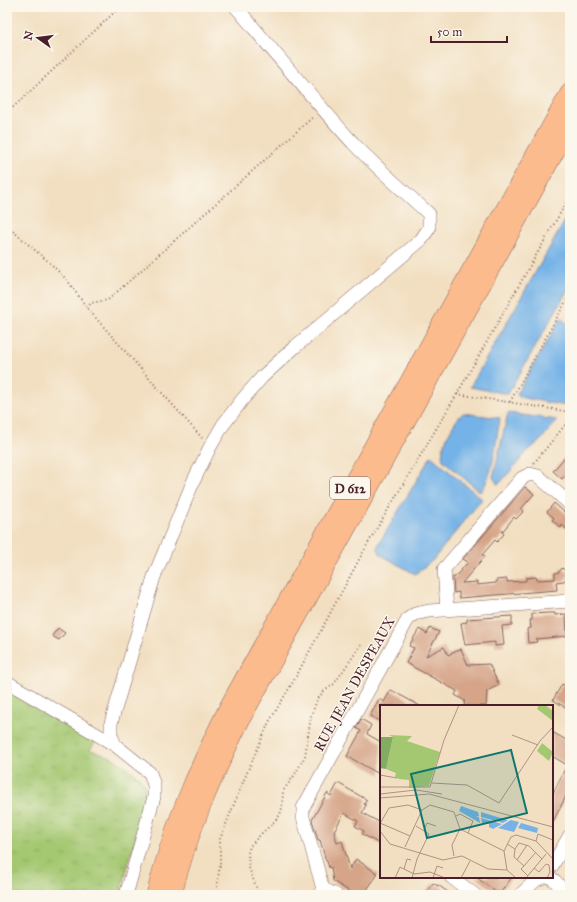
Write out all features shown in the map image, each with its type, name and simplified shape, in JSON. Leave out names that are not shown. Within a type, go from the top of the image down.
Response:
[{"type":"highway","name":"D 612","points":[[156,895],[168,850],[180,815],[208,749],[246,674],[570,93]]},
{"type":"highway","name":"D 612","points":[[172,895],[180,866],[200,808],[240,718],[570,124]]},
{"type":"highway","points":[[143,895],[160,833],[182,776],[204,728],[226,688],[290,582],[316,550]]},
{"type":"street","points":[[115,745],[111,735],[111,723],[154,577],[193,482],[210,447],[242,400],[262,377],[296,346],[421,240],[429,228],[429,214],[354,144],[284,66],[236,7]]},
{"type":"street","points":[[447,610],[444,569],[522,478],[530,474],[538,476],[570,504]]},
{"type":"street","name":"RUE JEAN DESPEAUX","points":[[323,892],[303,817],[303,808],[408,619],[415,614],[447,610],[570,601]]},
{"type":"street","points":[[7,682],[115,745],[150,773],[154,785],[154,797],[126,895]]},
{"type":"street","points":[[553,864],[570,835]]},
{"type":"street","points":[[452,878],[475,895]]},
{"type":"street","points":[[520,895],[536,880],[541,878]]},
{"type":"street","points":[[551,878],[568,895]]},
{"type":"street","points":[[323,892],[336,895]]},
{"type":"path","points":[[7,113],[120,7]]},
{"type":"path","points":[[87,308],[91,303],[108,300],[317,113],[318,104]]},
{"type":"path","points":[[216,895],[220,864],[220,839],[269,722],[293,682],[367,546],[457,394],[570,196]]},
{"type":"path","points":[[7,226],[50,263],[68,281],[87,308],[210,447]]},
{"type":"path","points":[[510,402],[570,294]]},
{"type":"path","points":[[457,394],[570,412]]},
{"type":"path","points":[[530,474],[534,462],[570,420]]},
{"type":"path","points":[[258,895],[250,868],[248,853],[250,846],[280,815],[283,791],[294,776],[305,756],[311,716],[317,700],[334,684],[361,645]]},
{"type":"green space","points":[[7,688],[96,741],[90,750],[109,756],[124,765],[139,777],[144,784],[146,799],[120,895],[7,895]]},
{"type":"water","points":[[570,212],[570,286],[508,394],[470,387]]},
{"type":"water","points":[[561,318],[570,326],[570,401],[566,406],[519,397],[517,393]]},
{"type":"water","points":[[463,413],[500,418],[496,447],[491,468],[485,485],[480,492],[443,460],[442,455],[445,442],[459,417]]},
{"type":"water","points":[[508,413],[557,420],[541,440],[528,451],[498,485],[493,477]]},
{"type":"water","points":[[431,456],[482,499],[432,561],[415,574],[381,555],[377,547]]},
{"type":"building","points":[[566,456],[570,460],[570,469],[562,479],[553,471]]},
{"type":"building","points":[[525,487],[534,494],[521,509],[524,511],[516,519],[514,517],[502,532],[504,534],[497,542],[495,540],[482,555],[485,556],[462,583],[477,582],[477,585],[496,583],[496,580],[507,579],[507,582],[526,581],[526,578],[536,577],[537,580],[555,579],[555,573],[559,572],[562,568],[570,574],[564,581],[556,582],[557,590],[459,598],[459,592],[454,593],[453,577],[455,577],[468,562],[463,559]]},
{"type":"building","points":[[554,503],[570,517],[570,532],[562,525],[561,528],[552,520],[554,518],[547,512]]},
{"type":"building","points":[[555,613],[555,615],[566,614],[567,636],[536,639],[537,642],[528,643],[527,629],[531,628],[530,620],[532,620],[532,614]]},
{"type":"building","points":[[512,616],[512,625],[502,626],[504,645],[495,646],[495,642],[465,645],[461,623],[467,622],[467,619]]},
{"type":"building","points":[[58,628],[65,633],[59,640],[52,636]]},
{"type":"building","points":[[430,628],[439,632],[426,656],[444,647],[448,655],[461,649],[468,665],[489,664],[499,685],[487,691],[486,705],[464,705],[465,701],[455,695],[457,691],[406,663],[414,648],[409,646],[419,629],[427,634]]},
{"type":"building","points":[[562,684],[570,688],[570,710],[553,700]]},
{"type":"building","points":[[391,690],[418,705],[380,705],[380,721],[370,716],[379,699],[384,702]]},
{"type":"building","points":[[361,719],[371,725],[367,734],[380,741],[380,774],[347,756],[361,731],[356,728]]},
{"type":"building","points":[[553,733],[570,742],[570,788],[553,822],[553,793],[567,765],[553,757]]},
{"type":"building","points":[[338,783],[367,800],[364,804],[366,805],[362,813],[380,822],[380,844],[362,834],[364,831],[355,826],[358,821],[344,813],[334,831],[337,843],[342,841],[350,869],[356,859],[378,874],[363,895],[355,895],[333,881],[331,867],[329,868],[320,840],[318,840],[312,820],[327,793],[331,796]]},
{"type":"building","points":[[477,878],[511,878],[501,892],[496,892]]},
{"type":"building","points":[[433,883],[438,885],[452,895],[424,895]]}]
